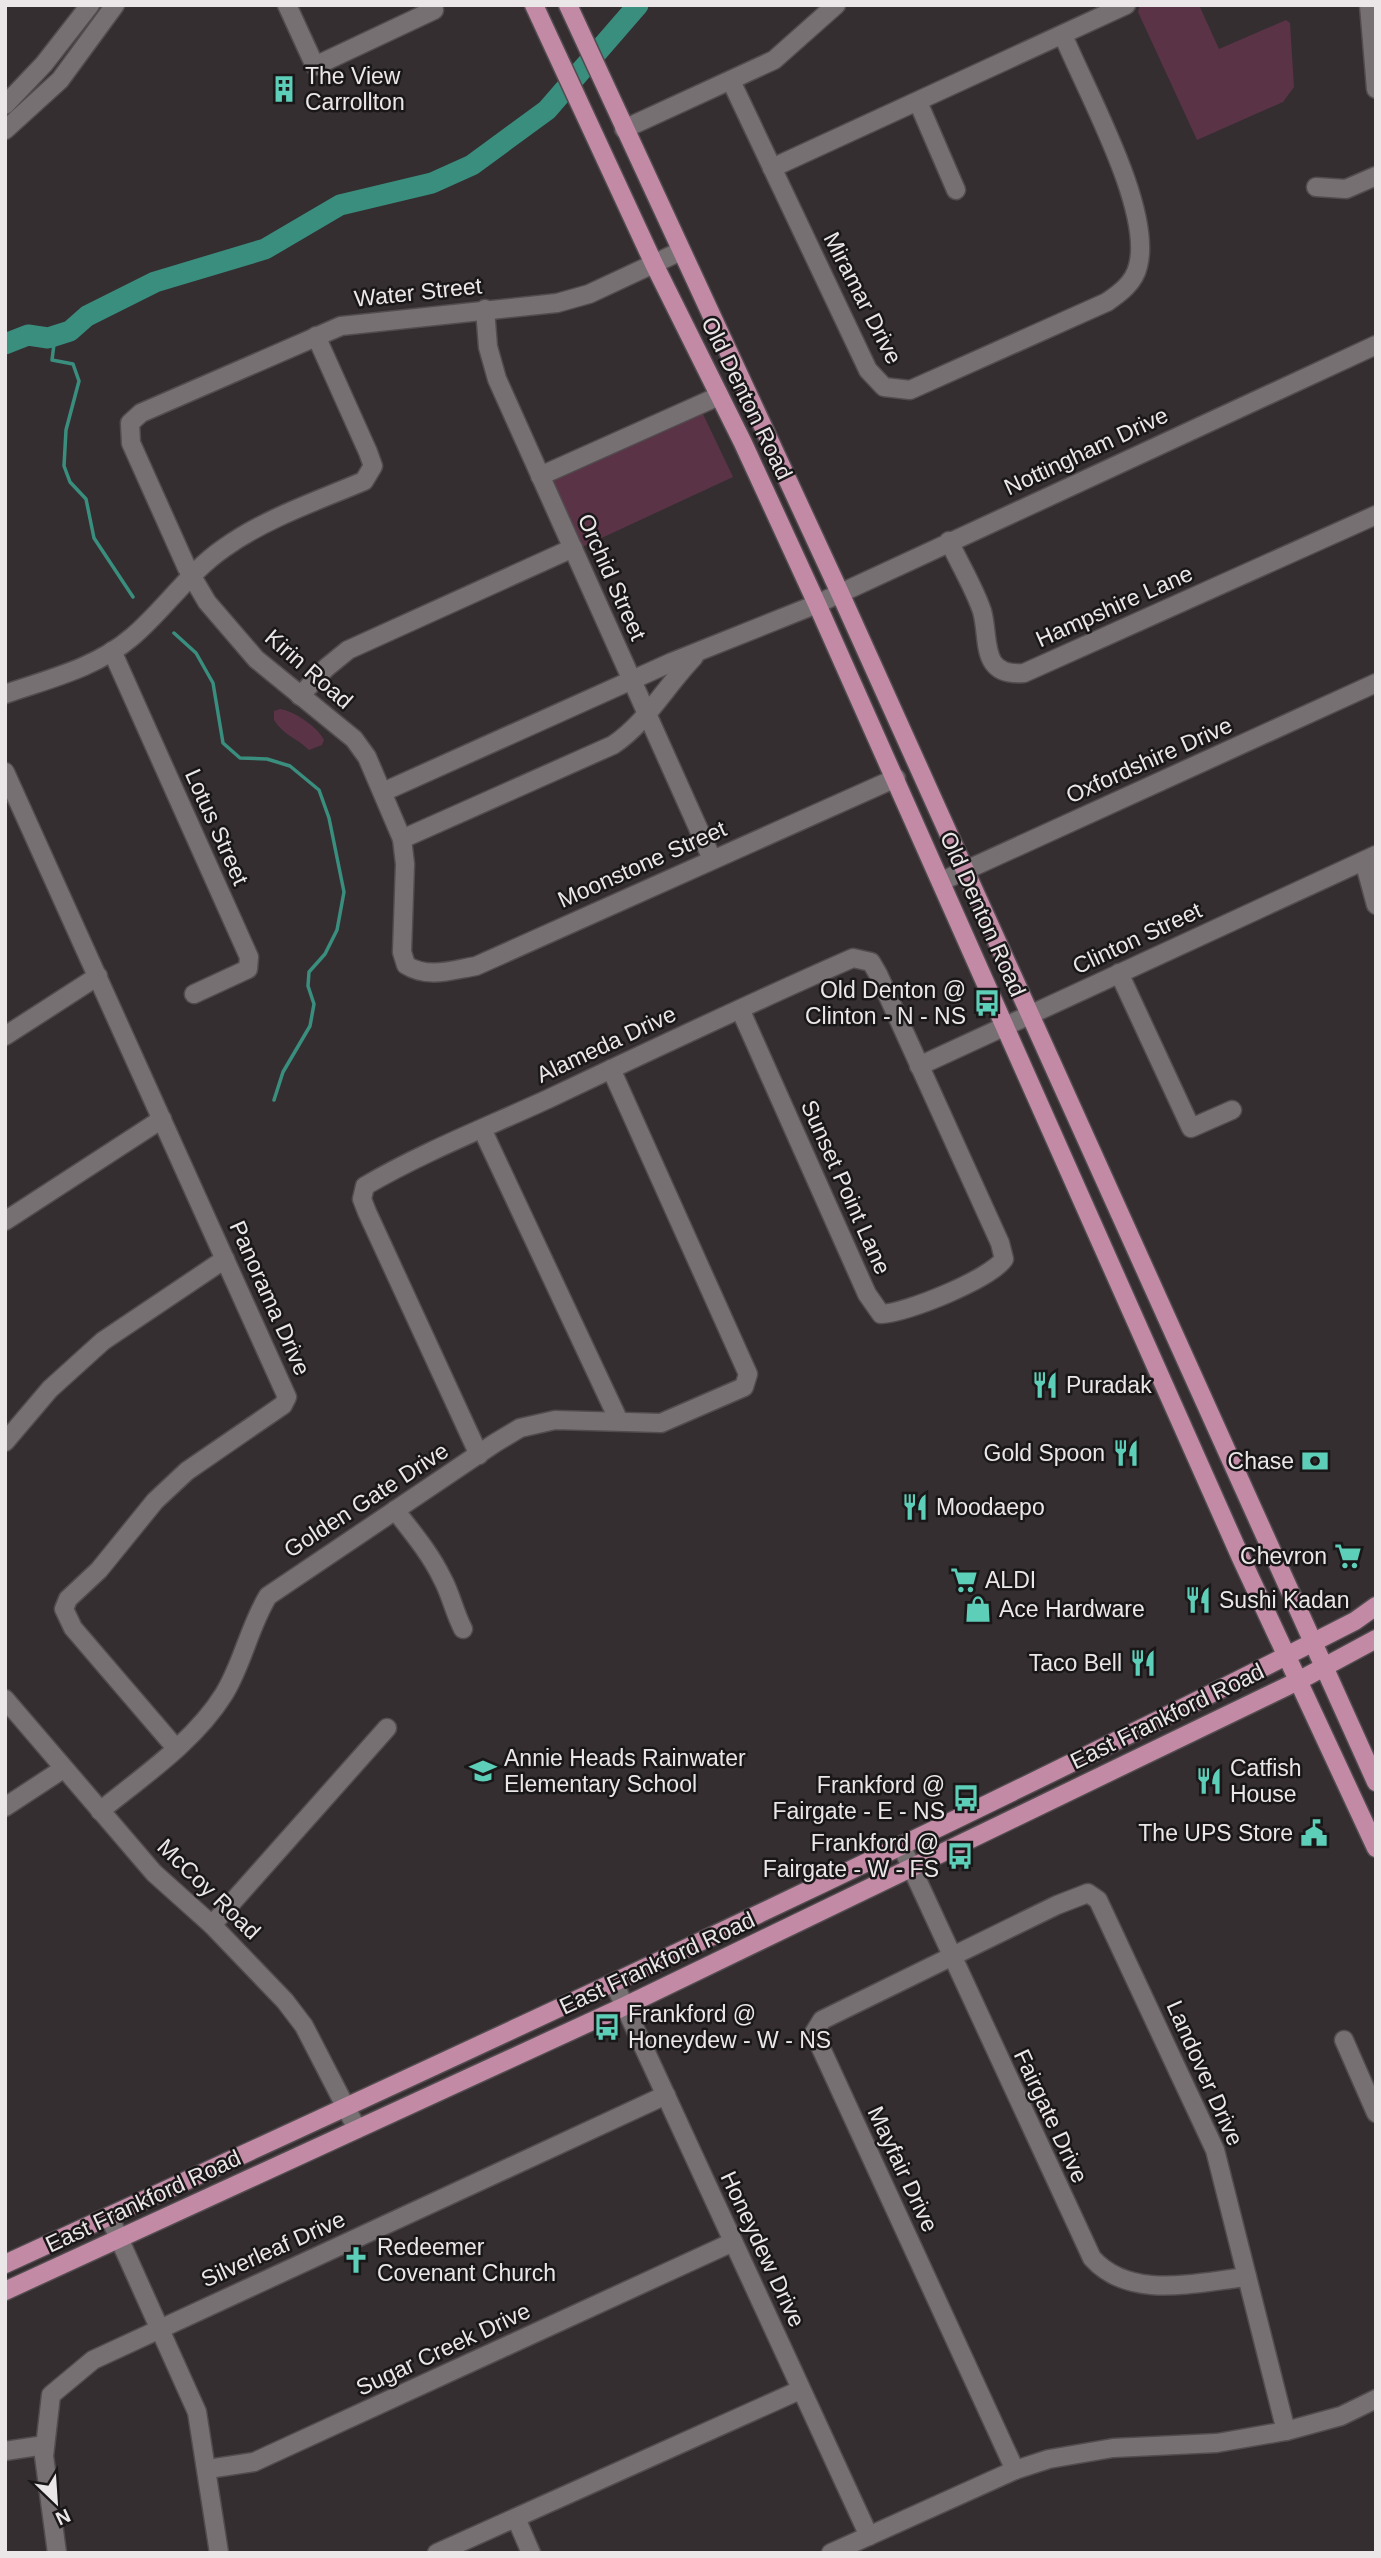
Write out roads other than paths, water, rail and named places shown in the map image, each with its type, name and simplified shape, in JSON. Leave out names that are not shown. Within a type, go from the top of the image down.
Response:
[{"type":"main road","name":"Old Denton Road","points":[[534,5],[653,264],[817,604],[1160,1376],[1376,1848]]},
{"type":"main road","name":"Old Denton Road","points":[[568,5],[966,870],[1376,1782]]},
{"type":"main road","points":[[1160,1376],[1187,1363]]},
{"type":"main road","name":"East Frankford Road","points":[[5,2264],[614,1983],[1129,1734],[1312,1642],[1376,1606]]},
{"type":"main road","name":"East Frankford Road","points":[[5,2291],[625,2006],[1300,1679],[1376,1639]]},
{"type":"main road","points":[[1129,1734],[1138,1756]]},
{"type":"street","points":[[5,105],[44,64],[90,5]]},
{"type":"street","points":[[5,130],[60,80],[115,5]]},
{"type":"street","points":[[287,5],[315,66],[434,9],[432,5]]},
{"type":"street","points":[[624,129],[774,60],[835,5]]},
{"type":"street","points":[[772,168],[1126,5]]},
{"type":"street","points":[[1369,5],[1376,89]]},
{"type":"street","name":"Miramar Drive","points":[[731,81],[868,370],[884,387],[892,390],[924,386],[1107,302],[1126,287],[1138,267],[1141,229],[1133,198],[1063,35]]},
{"type":"street","points":[[918,102],[956,190]]},
{"type":"street","points":[[1316,187],[1346,189],[1376,176]]},
{"type":"street","name":"Water Street","points":[[130,423],[141,414],[341,326],[363,321],[570,300],[681,251]]},
{"type":"street","name":"Orchid Street","points":[[485,309],[488,347],[497,379],[712,859]]},
{"type":"street","points":[[5,694],[80,668],[112,652],[151,620],[191,577],[221,550],[251,530],[364,481],[373,467],[316,336]]},
{"type":"street","name":"Nottingham Drive","points":[[383,792],[698,652],[817,604],[1376,345]]},
{"type":"street","points":[[540,476],[719,396]]},
{"type":"street","name":"Kirin Road","points":[[130,423],[131,443],[191,577],[241,642],[300,696],[354,739],[367,757],[402,839],[405,864],[402,952],[406,965]]},
{"type":"street","name":"Hampshire Lane","points":[[949,541],[982,610],[985,644],[990,658],[1000,669],[1012,674],[1024,673],[1376,515]]},
{"type":"street","points":[[300,696],[326,668],[348,650],[573,548]]},
{"type":"street","name":"Lotus Street","points":[[112,652],[248,957],[248,969],[221,985],[194,994]]},
{"type":"street","points":[[402,839],[613,745],[646,713],[698,652]]},
{"type":"street","name":"Oxfordshire Drive","points":[[942,881],[1376,683]]},
{"type":"street","name":"Panorama Drive","points":[[5,772],[287,1397],[283,1405],[187,1471],[155,1501],[99,1570],[68,1599],[64,1609],[73,1628],[175,1747]]},
{"type":"street","name":"Moonstone Street","points":[[406,965],[426,974],[476,966],[895,778]]},
{"type":"street","points":[[1370,858],[1376,905]]},
{"type":"street","name":"Clinton Street","points":[[919,1066],[1370,858]]},
{"type":"street","name":"Alameda Drive","points":[[479,1455],[367,1212],[362,1199],[365,1186],[402,1164],[853,958],[871,962],[919,1066]]},
{"type":"street","points":[[1119,973],[1191,1128],[1232,1110]]},
{"type":"street","points":[[5,1035],[99,976]]},
{"type":"street","name":"Sunset Point Lane","points":[[740,1009],[874,1306],[881,1314],[894,1314],[950,1290],[998,1268],[1004,1259],[1000,1243],[919,1066]]},
{"type":"street","name":"Golden Gate Drive","points":[[100,1811],[208,1715],[225,1692],[256,1616],[268,1596],[395,1510],[520,1428],[540,1422],[619,1421],[649,1425],[675,1419],[744,1387],[748,1374],[611,1069]]},
{"type":"street","points":[[5,1221],[162,1119]]},
{"type":"street","points":[[482,1129],[619,1421]]},
{"type":"street","points":[[5,1442],[50,1389],[103,1341],[225,1259]]},
{"type":"street","points":[[395,1510],[427,1551],[444,1581],[452,1610],[463,1629]]},
{"type":"street","name":"McCoy Road","points":[[5,1699],[155,1873],[261,1973],[304,2026],[357,2129]]},
{"type":"street","points":[[212,1925],[387,1728]]},
{"type":"street","points":[[5,1807],[63,1769]]},
{"type":"street","name":"Fairgate Drive","points":[[901,1845],[1084,2245],[1100,2267],[1121,2279],[1141,2285],[1247,2277]]},
{"type":"street","name":"Landover Drive","points":[[951,1956],[1088,1892],[1098,1900],[1211,2141],[1286,2431]]},
{"type":"street","name":"Mayfair Drive","points":[[951,1956],[822,2021],[814,2033],[1015,2470]]},
{"type":"street","name":"Honeydew Drive","points":[[614,1983],[869,2536]]},
{"type":"street","points":[[1344,2040],[1376,2113]]},
{"type":"street","name":"Silverleaf Drive","points":[[57,2553],[45,2445],[51,2395],[93,2360],[666,2095]]},
{"type":"street","points":[[109,2216],[197,2412],[219,2553]]},
{"type":"street","name":"Sugar Creek Drive","points":[[208,2469],[254,2462],[733,2242]]},
{"type":"street","points":[[437,2553],[800,2390]]},
{"type":"street","points":[[831,2553],[1015,2470],[1049,2459],[1113,2448],[1217,2442],[1286,2431],[1341,2416],[1376,2399]]},
{"type":"street","points":[[5,2451],[45,2445]]},
{"type":"street","points":[[516,2518],[531,2553]]},
{"type":"waterway","points":[[5,344],[28,335],[48,338],[70,331],[87,316],[155,282],[265,249],[340,205],[432,183],[472,165],[547,110],[638,5]]},
{"type":"waterway","points":[[55,336],[52,360],[73,364],[79,381],[66,430],[64,466],[70,482],[86,499],[94,538],[133,597]]},
{"type":"waterway","points":[[174,633],[196,653],[213,683],[223,743],[240,758],[267,759],[290,766],[319,790],[329,818],[344,892],[337,930],[325,954],[309,972],[308,986],[314,1004],[310,1026],[283,1072],[274,1100]]},
{"type":"place","name":"The View Carrollton","points":[[284,89]]},
{"type":"place","name":"Old Denton @ Clinton - N - NS","points":[[987,1003]]},
{"type":"place","name":"Puradak","points":[[1045,1385]]},
{"type":"place","name":"Gold Spoon","points":[[1126,1453]]},
{"type":"place","name":"Chase","points":[[1315,1461]]},
{"type":"place","name":"Moodaepo","points":[[915,1507]]},
{"type":"place","name":"Chevron","points":[[1348,1556]]},
{"type":"place","name":"ALDI","points":[[964,1580]]},
{"type":"place","name":"Sushi Kadan","points":[[1198,1600]]},
{"type":"place","name":"Ace Hardware","points":[[978,1609]]},
{"type":"place","name":"Taco Bell","points":[[1143,1663]]},
{"type":"place","name":"Annie Heads Rainwater Elementary School","points":[[483,1771]]},
{"type":"place","name":"Catfish House","points":[[1209,1781]]},
{"type":"place","name":"Frankford @ Fairgate - E - NS","points":[[966,1798]]},
{"type":"place","name":"The UPS Store","points":[[1314,1833]]},
{"type":"place","name":"Frankford @ Fairgate - W - FS","points":[[960,1856]]},
{"type":"place","name":"Frankford @ Honeydew - W - NS","points":[[607,2027]]},
{"type":"place","name":"Redeemer Covenant Church","points":[[356,2260]]}]
